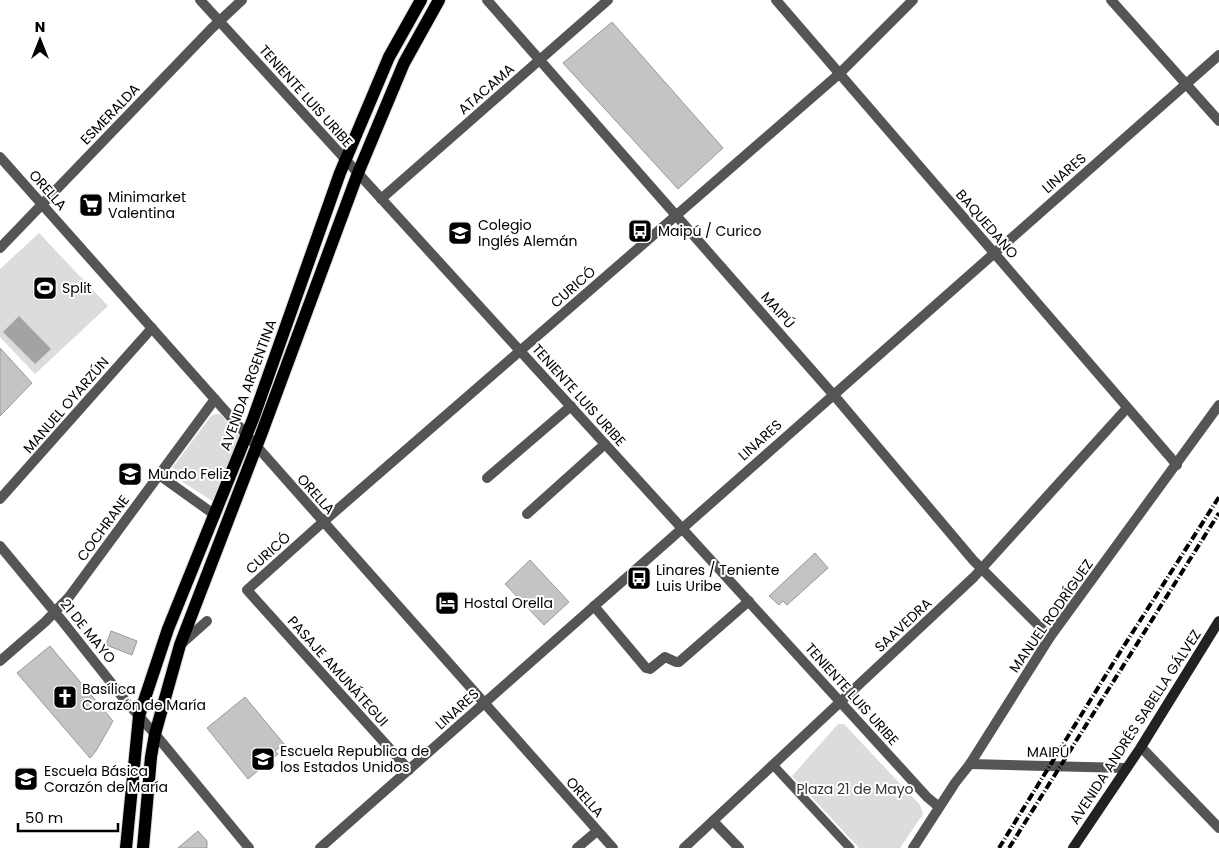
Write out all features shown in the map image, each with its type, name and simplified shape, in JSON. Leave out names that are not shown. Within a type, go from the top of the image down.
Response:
[{"type":"main road","name":"AVENIDA ARGENTINA","points":[[126,848],[139,716],[168,629],[247,435],[346,160],[389,57],[421,0]]},
{"type":"main road","name":"AVENIDA ARGENTINA","points":[[143,848],[151,757],[180,645],[358,174],[404,63],[440,0]]},
{"type":"main road","name":"AVENIDA ANDRÉS SABELLA GÁLVEZ","points":[[1073,848],[1141,748],[1219,622]]},
{"type":"street","name":"TENIENTE LUIS URIBE","points":[[200,0],[927,797],[939,807]]},
{"type":"street","name":"ESMERALDA","points":[[0,248],[242,0]]},
{"type":"street","name":"MAIPÚ","points":[[487,0],[833,394],[981,570],[1050,637]]},
{"type":"street","name":"ATACAMA","points":[[381,199],[608,0]]},
{"type":"street","name":"BAQUEDANO","points":[[776,0],[1176,465]]},
{"type":"street","name":"CURICÓ","points":[[247,590],[839,74],[913,0]]},
{"type":"street","points":[[1111,0],[1219,121]]},
{"type":"street","name":"LINARES","points":[[320,848],[1219,55]]},
{"type":"street","name":"ORELLA","points":[[0,157],[613,848]]},
{"type":"street","name":"MANUEL OYARZÚN","points":[[0,499],[152,328]]},
{"type":"street","name":"COCHRANE","points":[[0,661],[45,622],[69,597],[215,400]]},
{"type":"street","name":"MANUEL RODRÍGUEZ","points":[[913,848],[939,807],[970,764],[1050,637],[1219,405]]},
{"type":"street","points":[[487,478],[571,406]]},
{"type":"street","name":"SAAVEDRA","points":[[684,848],[981,570],[1127,408]]},
{"type":"street","points":[[527,514],[605,444]]},
{"type":"street","points":[[159,475],[215,516]]},
{"type":"street","name":"21 DE MAYO","points":[[0,546],[249,848]]},
{"type":"street","name":"PASAJE AMUNÁTEGUI","points":[[247,590],[408,770]]},
{"type":"street","points":[[594,606],[646,668],[650,668],[665,657],[679,662],[749,602]]},
{"type":"street","points":[[180,645],[207,621]]},
{"type":"street","points":[[1141,748],[1219,828]]},
{"type":"street","name":"MAIPÚ","points":[[970,764],[1126,768]]},
{"type":"street","points":[[773,765],[850,848]]},
{"type":"street","points":[[713,821],[739,848]]},
{"type":"street","points":[[577,848],[597,831]]},
{"type":"green space","name":"Split","points":[[39,233],[108,306],[35,374],[0,337],[0,269]]},
{"type":"green space","points":[[220,414],[239,435],[214,502],[178,479],[173,467],[211,416]]},
{"type":"green space","name":"Plaza 21 de Mayo","points":[[838,724],[844,724],[920,805],[923,814],[900,848],[859,848],[792,776]]},
{"type":"shaded area","points":[[19,316],[51,349],[35,364],[3,332]]},
{"type":"building","points":[[612,22],[723,148],[678,189],[563,63]]},
{"type":"building","points":[[0,348],[32,383],[0,416]]},
{"type":"building","points":[[815,553],[828,568],[787,605],[783,601],[779,605],[769,596]]},
{"type":"building","points":[[530,560],[569,602],[544,625],[505,584]]},
{"type":"building","points":[[111,631],[137,641],[132,655],[106,645]]},
{"type":"building","name":"Basílica Corazón de María","points":[[50,646],[113,721],[90,758],[17,673]]},
{"type":"building","points":[[245,697],[284,744],[275,751],[278,754],[248,779],[207,728]]},
{"type":"building","points":[[198,831],[207,841],[207,848],[178,848]]},
{"type":"railway","points":[[999,848],[1219,497]]},
{"type":"railway","points":[[1009,848],[1219,513]]},
{"type":"place","name":"Minimarket Valentina","points":[[91,205]]},
{"type":"place","name":"Maipú / Curico","points":[[640,231]]},
{"type":"place","name":"Colegio Inglés Alemán","points":[[460,233]]},
{"type":"place","name":"Split","points":[[45,288]]},
{"type":"place","name":"Mundo Feliz","points":[[130,474]]},
{"type":"place","name":"Linares / Teniente Luis Uribe","points":[[639,578]]},
{"type":"place","name":"Hostal Orella","points":[[447,603]]},
{"type":"place","name":"Basílica Corazón de María","points":[[65,697]]},
{"type":"place","name":"Escuela Republica de los Estados Unidos","points":[[263,759]]},
{"type":"place","name":"Escuela Básica Corazón de María","points":[[26,779]]}]
